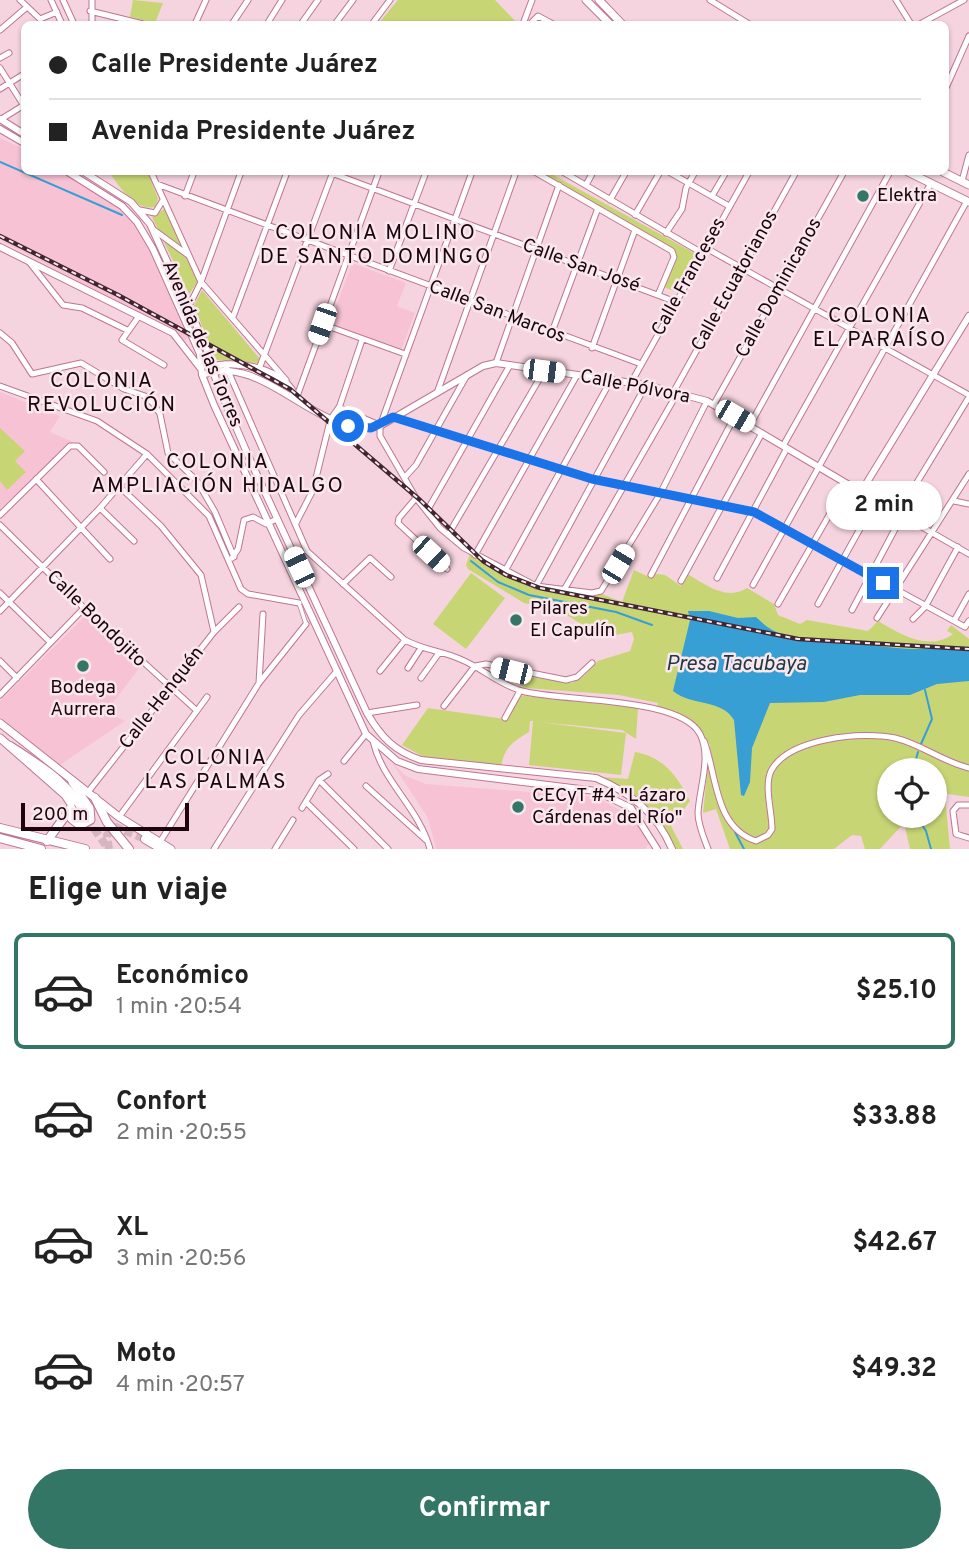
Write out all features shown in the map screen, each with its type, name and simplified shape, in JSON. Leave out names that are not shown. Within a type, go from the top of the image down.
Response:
[{"type":"highway","points":[[10,746],[63,784],[78,801],[87,818]]},
{"type":"highway","points":[[91,795],[107,822],[129,849]]},
{"type":"highway","points":[[47,841],[71,808]]},
{"type":"highway","points":[[0,828],[85,849]]},
{"type":"highway","points":[[0,838],[41,849]]},
{"type":"highway","points":[[145,839],[161,846]]},
{"type":"main road","points":[[586,0],[607,21]]},
{"type":"main road","points":[[599,0],[619,21]]},
{"type":"main road","points":[[914,175],[968,202]]},
{"type":"main road","points":[[949,175],[965,183]]},
{"type":"main road","points":[[0,723],[119,817],[161,846],[171,849]]},
{"type":"main road","points":[[0,738],[65,795],[75,824],[80,826],[91,820],[90,808],[68,776]]},
{"type":"street","points":[[20,0],[40,19],[57,12]]},
{"type":"street","points":[[51,0],[61,21]]},
{"type":"street","points":[[63,0],[73,21]]},
{"type":"street","points":[[92,0],[92,21]]},
{"type":"street","points":[[196,21],[205,0]]},
{"type":"street","points":[[234,21],[248,0]]},
{"type":"street","points":[[269,21],[282,0]]},
{"type":"street","points":[[303,21],[318,0]]},
{"type":"street","points":[[337,21],[353,0]]},
{"type":"street","points":[[374,21],[389,0]]},
{"type":"street","points":[[524,21],[532,0]]},
{"type":"street","points":[[710,0],[744,21]]},
{"type":"street","points":[[896,0],[909,21]]},
{"type":"street","points":[[926,21],[964,0]]},
{"type":"street","points":[[0,30],[27,7]]},
{"type":"street","points":[[90,11],[130,21]]},
{"type":"street","points":[[533,21],[538,16],[547,21]]},
{"type":"street","points":[[949,81],[969,36]]},
{"type":"street","points":[[0,58],[9,53]]},
{"type":"street","points":[[0,68],[21,101]]},
{"type":"street","points":[[0,89],[21,76]]},
{"type":"street","points":[[21,108],[0,120],[21,132]]},
{"type":"street","points":[[0,128],[21,141]]},
{"type":"street","points":[[965,183],[969,155]]},
{"type":"street","name":"Avenida de las Torres","points":[[73,175],[122,206],[137,222],[187,323],[200,354],[202,372],[268,523],[366,734],[408,766],[596,791],[631,808],[657,849]]},
{"type":"street","name":"Avenida de las Torres","points":[[88,175],[140,210],[152,229],[188,306],[277,519],[356,691],[383,739],[410,757],[433,762],[596,778],[616,786],[646,807],[672,849]]},
{"type":"street","points":[[152,175],[201,282],[290,385],[296,399]]},
{"type":"street","points":[[185,196],[193,175]]},
{"type":"street","points":[[188,306],[201,282],[240,175]]},
{"type":"street","points":[[233,317],[265,224],[286,175]]},
{"type":"street","points":[[259,369],[331,175]]},
{"type":"street","name":"Calle San José","points":[[340,175],[676,302]]},
{"type":"street","points":[[296,399],[378,175]]},
{"type":"street","points":[[389,271],[425,175]]},
{"type":"street","points":[[471,175],[405,354],[380,426],[380,436],[416,498],[448,535],[475,555],[505,571],[537,586],[564,590]]},
{"type":"street","points":[[437,393],[515,175]]},
{"type":"street","points":[[540,175],[671,251],[674,257],[658,295]]},
{"type":"street","points":[[568,175],[666,233],[742,268],[969,396],[901,513],[852,610]]},
{"type":"street","points":[[586,185],[591,175]]},
{"type":"street","points":[[610,200],[624,175]]},
{"type":"street","points":[[635,215],[658,175]]},
{"type":"street","points":[[674,175],[729,206]]},
{"type":"street","points":[[666,233],[682,209],[693,175]]},
{"type":"street","points":[[712,196],[724,175]]},
{"type":"street","name":"Calle Franceses","points":[[631,383],[747,175]]},
{"type":"street","name":"Calle Ecuatorianos","points":[[564,590],[794,175]]},
{"type":"street","name":"Calle Dominicanos","points":[[564,590],[592,593],[604,588],[779,289],[842,175]]},
{"type":"street","points":[[750,425],[888,175]]},
{"type":"street","points":[[717,578],[754,512],[785,447],[931,183]]},
{"type":"street","name":"Calle San Marcos","points":[[157,184],[641,364]]},
{"type":"street","points":[[226,367],[264,382],[330,421],[362,428],[380,426],[467,375],[496,363],[559,186]]},
{"type":"street","points":[[140,210],[155,213],[163,200]]},
{"type":"street","points":[[753,585],[817,466],[968,202]]},
{"type":"street","points":[[552,332],[598,208]]},
{"type":"street","points":[[152,229],[190,257]]},
{"type":"street","points":[[593,348],[635,230]]},
{"type":"street","points":[[0,247],[178,337],[202,372],[226,367],[259,369],[290,385]]},
{"type":"street","points":[[29,261],[59,302],[82,308],[127,330]]},
{"type":"street","points":[[139,316],[122,337],[124,342],[164,365]]},
{"type":"street","points":[[861,492],[969,316]]},
{"type":"street","points":[[322,324],[405,354]]},
{"type":"street","points":[[0,333],[12,342],[32,374],[40,375],[71,363],[81,363],[124,389],[148,398],[160,414],[168,453],[197,481],[215,512],[232,558],[236,582],[248,594],[299,603],[306,624],[259,683],[161,846]]},
{"type":"street","points":[[296,523],[313,490],[330,421],[339,408],[362,340]]},
{"type":"street","name":"Calle Pólvora","points":[[496,363],[646,385],[710,403],[969,552]]},
{"type":"street","points":[[427,511],[510,365]]},
{"type":"street","points":[[226,367],[307,551],[405,640],[475,666],[520,691],[538,695],[613,699],[681,718],[701,735],[709,755],[721,807],[739,830],[756,841],[768,835],[772,829],[769,778],[772,768],[797,747],[849,737],[896,738],[969,768]]},
{"type":"street","points":[[448,535],[544,371]]},
{"type":"street","points":[[405,477],[436,431],[467,375]]},
{"type":"street","points":[[475,555],[577,375]]},
{"type":"street","points":[[505,571],[611,380]]},
{"type":"street","points":[[537,586],[592,479],[646,385]]},
{"type":"street","points":[[0,386],[97,421],[147,454],[204,509],[232,558]]},
{"type":"street","points":[[339,408],[380,426]]},
{"type":"street","points":[[651,575],[735,416]]},
{"type":"street","points":[[393,417],[592,479],[754,512],[925,607],[967,624]]},
{"type":"street","points":[[681,581],[762,433]]},
{"type":"street","points":[[0,515],[74,444],[104,472]]},
{"type":"street","points":[[0,611],[120,487],[147,454]]},
{"type":"street","points":[[877,618],[966,485],[969,474]]},
{"type":"street","points":[[36,480],[110,559]]},
{"type":"street","points":[[778,604],[847,484]]},
{"type":"street","points":[[120,487],[161,526],[201,575],[214,632]]},
{"type":"street","points":[[416,498],[398,518],[398,523],[447,569]]},
{"type":"street","points":[[818,604],[876,500]]},
{"type":"street","points":[[954,501],[969,504]]},
{"type":"street","points":[[100,508],[134,541]]},
{"type":"street","points":[[232,558],[238,549],[244,520],[253,517],[268,523],[277,519]]},
{"type":"street","name":"Calle Bondojito","points":[[0,525],[84,608],[196,710]]},
{"type":"street","points":[[913,619],[925,607],[958,547]]},
{"type":"street","points":[[343,584],[370,558],[391,577]]},
{"type":"street","points":[[0,593],[50,642]]},
{"type":"street","points":[[954,621],[969,594]]},
{"type":"street","name":"Calle Henquén","points":[[91,795],[214,632],[239,607]]},
{"type":"street","points":[[0,695],[84,608]]},
{"type":"street","points":[[259,683],[262,614]]},
{"type":"street","points":[[380,671],[405,640]]},
{"type":"street","points":[[408,668],[421,648]]},
{"type":"street","points":[[421,678],[439,653]]},
{"type":"street","points":[[0,661],[16,678]]},
{"type":"street","points":[[444,706],[475,666],[486,664],[570,680],[592,663]]},
{"type":"street","points":[[214,849],[291,727],[337,671]]},
{"type":"street","points":[[347,694],[356,691]]},
{"type":"street","points":[[505,718],[520,691]]},
{"type":"street","points":[[119,817],[207,697]]},
{"type":"street","points":[[367,713],[417,705]]},
{"type":"street","points":[[344,761],[366,734]]},
{"type":"street","points":[[701,735],[704,766],[698,815],[708,849]]},
{"type":"street","points":[[373,741],[378,758],[421,821],[430,849]]},
{"type":"street","points":[[503,779],[504,769]]},
{"type":"street","points":[[302,808],[319,780],[328,774]]},
{"type":"street","points":[[319,780],[388,849]]},
{"type":"street","points":[[366,786],[428,842]]},
{"type":"street","points":[[307,803],[354,849]]},
{"type":"street","points":[[969,805],[958,805],[953,811],[956,834],[969,838]]},
{"type":"street","points":[[275,849],[293,820]]},
{"type":"shaded area","points":[[0,138],[21,148],[21,175],[68,175],[129,215],[150,251],[189,334],[185,341],[175,333],[0,240]]},
{"type":"shaded area","points":[[352,263],[406,283],[397,306],[415,313],[401,351],[330,323]]},
{"type":"shaded area","points":[[0,392],[60,416],[50,432],[73,442],[0,509]]},
{"type":"shaded area","points":[[86,615],[140,667],[106,712],[125,721],[60,765],[0,717],[0,701]]},
{"type":"shaded area","name":"CECyT #4 \"Lázaro Cárdenas del Río\"","points":[[392,763],[406,776],[426,784],[596,797],[634,818],[650,842],[645,849],[436,849],[428,818]]},
{"type":"green space","points":[[133,0],[163,3],[156,21],[130,17]]},
{"type":"green space","points":[[398,0],[495,0],[515,21],[380,21]]},
{"type":"green space","points":[[111,175],[149,175],[158,199],[155,207],[147,207],[134,202]]},
{"type":"green space","points":[[543,175],[553,175],[696,254],[676,292],[664,287],[677,254]]},
{"type":"green space","points":[[164,209],[199,280],[189,294],[152,217]]},
{"type":"green space","points":[[202,290],[260,359],[258,363],[216,360],[194,306]]},
{"type":"green space","points":[[0,428],[25,451],[15,461],[26,472],[7,490],[0,481]]},
{"type":"green space","points":[[470,554],[536,587],[602,594],[622,602],[634,570],[647,576],[650,573],[665,575],[681,586],[685,575],[689,575],[724,592],[739,592],[747,588],[774,604],[778,615],[800,624],[807,620],[868,631],[878,621],[905,636],[925,641],[944,639],[953,634],[947,631],[951,625],[969,639],[969,676],[966,681],[969,681],[969,797],[947,795],[947,758],[877,758],[877,828],[899,828],[880,849],[865,849],[861,836],[852,835],[834,849],[730,849],[716,809],[703,813],[710,745],[691,720],[657,708],[658,703],[619,695],[526,688],[491,672],[572,683],[584,676],[598,661],[630,651],[634,639],[632,632],[604,637],[556,609],[524,603],[468,569],[466,565]]},
{"type":"green space","points":[[471,573],[505,598],[466,649],[433,624]]},
{"type":"green space","points":[[518,695],[638,708],[636,739],[622,730],[539,722],[626,733],[621,775],[529,765],[533,721],[530,721],[529,732],[507,750],[501,767],[424,757],[402,745],[428,708],[505,719]]},
{"type":"green space","points":[[635,752],[662,763],[690,801],[671,826],[683,849],[674,849],[660,821],[630,791],[603,779],[587,776],[628,779]]},
{"type":"green space","points":[[947,817],[950,849],[910,849],[905,828],[947,828]]},
{"type":"water","name":"Presa Tacubaya","points":[[688,611],[709,611],[738,618],[756,617],[778,633],[789,637],[900,648],[962,649],[969,651],[969,681],[937,684],[910,695],[860,695],[824,702],[770,703],[752,748],[750,782],[744,796],[741,795],[734,720],[722,709],[688,699],[673,691],[690,620]]},
{"type":"waterway","points":[[0,162],[21,171]]},
{"type":"waterway","points":[[30,175],[122,215]]},
{"type":"waterway","points":[[471,561],[498,582],[529,595],[616,612],[652,625]]},
{"type":"waterway","points":[[921,744],[932,719],[925,690]]},
{"type":"waterway","points":[[916,758],[918,752]]},
{"type":"waterway","points":[[924,828],[931,849]]},
{"type":"waterway","points":[[735,832],[744,849]]},
{"type":"tunnel","points":[[87,819],[107,847]]},
{"type":"tunnel","points":[[109,849],[107,835],[116,827],[145,839]]},
{"type":"railway","points":[[0,236],[118,295],[290,389],[420,500],[483,561],[506,575],[540,588],[798,639],[969,649]]},
{"type":"place","name":"Elektra","points":[[863,196]]},
{"type":"place","name":"Pilares El Capulín","points":[[516,620]]},
{"type":"place","name":"Bodega Aurrera","points":[[83,666]]},
{"type":"place","name":"CECyT #4 \"Lázaro Cárdenas del Río\"","points":[[518,807]]},
{"type":"district","name":"COLONIA MOLINO DE SANTO DOMINGO","points":[[376,245]]},
{"type":"district","name":"COLONIA EL PARAÍSO","points":[[880,328]]},
{"type":"district","name":"COLONIA REVOLUCIÓN","points":[[102,393]]},
{"type":"district","name":"COLONIA AMPLIACIÓN HIDALGO","points":[[218,474]]},
{"type":"district","name":"COLONIA LAS PALMAS","points":[[216,770]]},
{"type":"route","points":[[348,426],[371,428],[380,426],[393,417],[592,479],[754,512],[883,583]]}]
